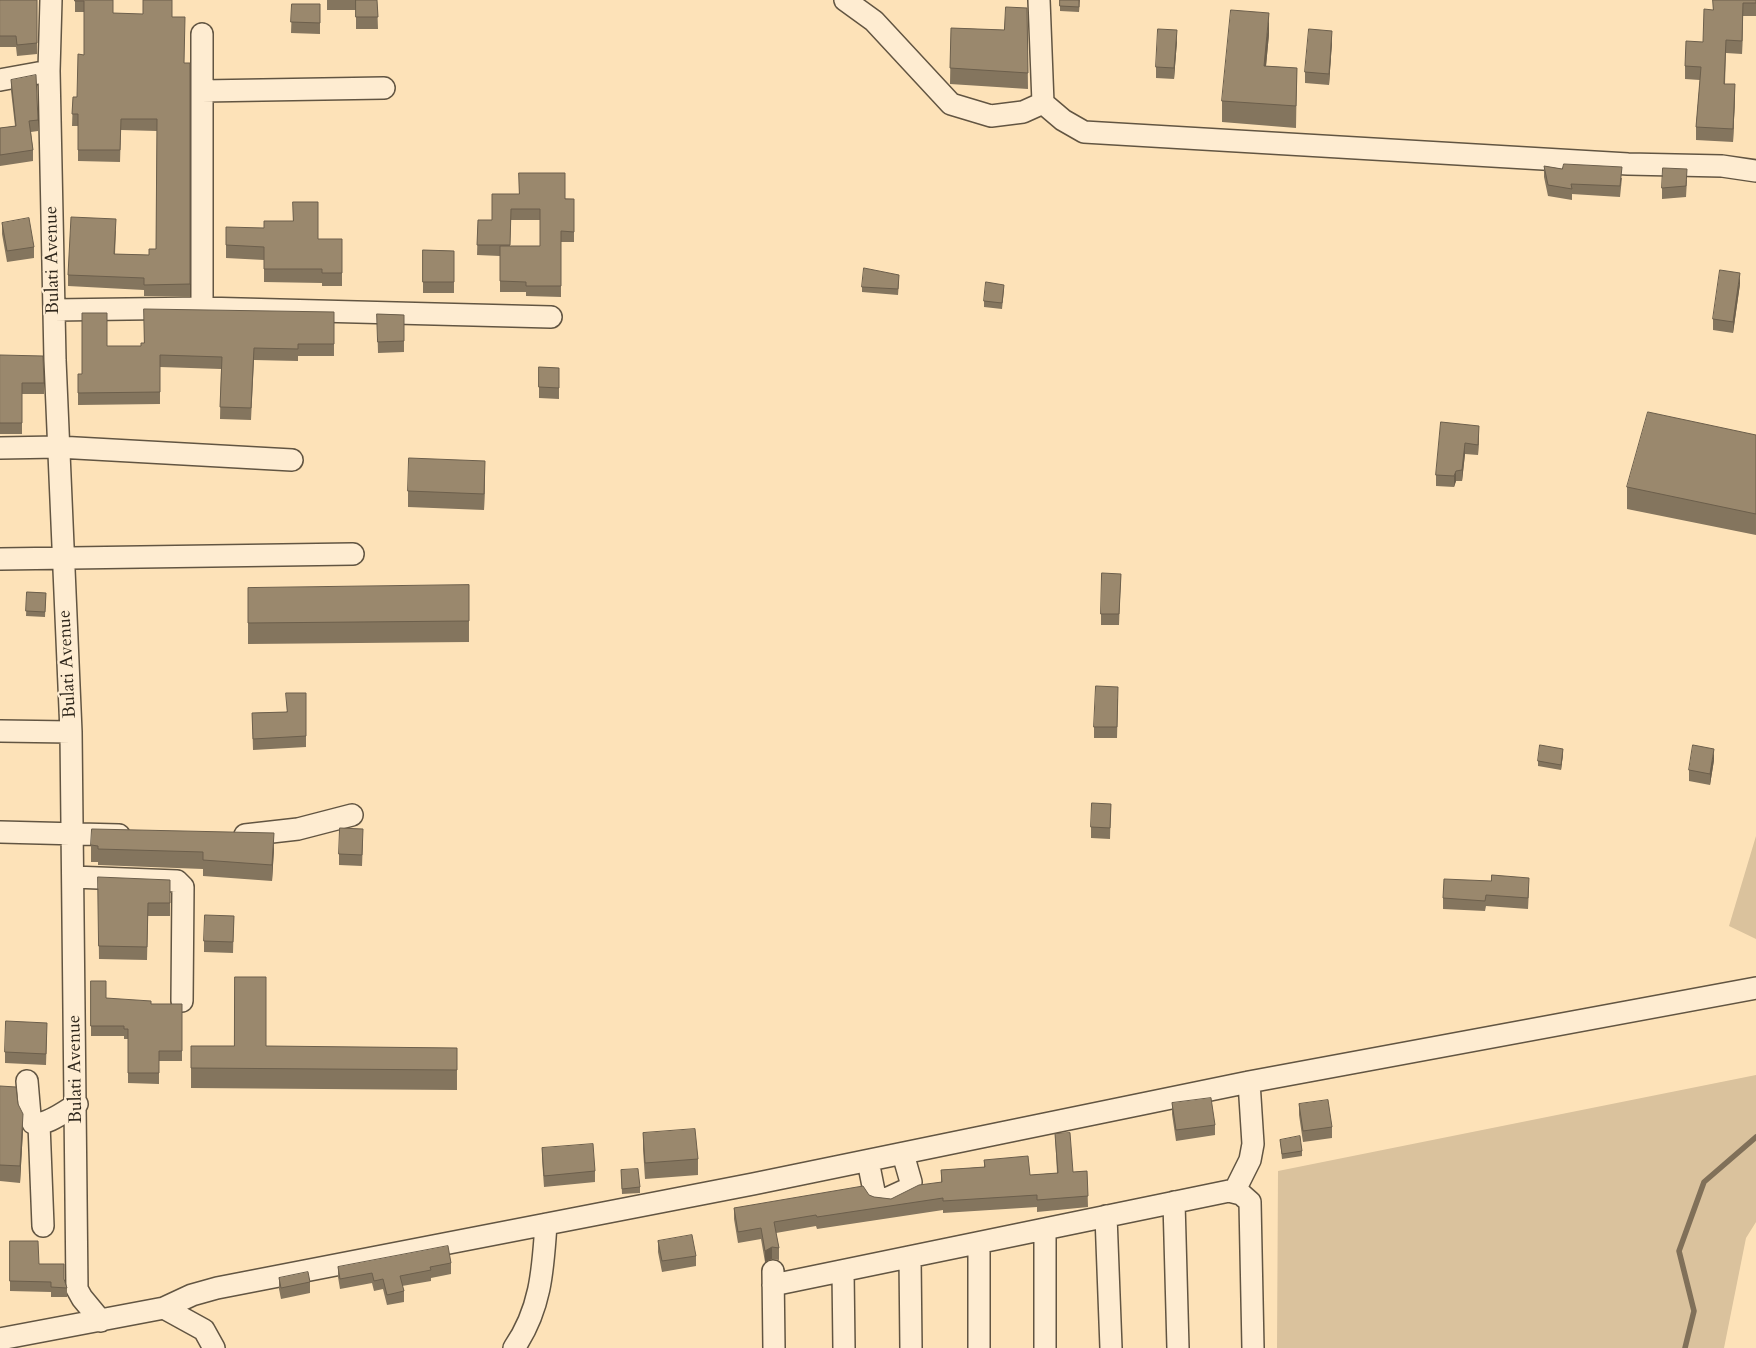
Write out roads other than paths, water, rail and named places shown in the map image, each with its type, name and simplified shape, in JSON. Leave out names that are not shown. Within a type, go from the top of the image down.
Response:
[{"type":"street","name":"Bulati Avenue","points":[[51,0],[49,71],[54,310],[58,447],[72,732],[77,1104],[77,1289],[82,1298],[102,1321]]},
{"type":"street","points":[[845,0],[874,21],[952,104],[991,116],[1023,112],[1043,103]]},
{"type":"street","points":[[1038,0],[1043,103],[1063,120],[1084,132],[1628,164],[1722,166],[1756,171]]},
{"type":"street","points":[[202,34],[202,308]]},
{"type":"street","points":[[0,80],[49,71]]},
{"type":"street","points":[[202,91],[384,88]]},
{"type":"street","points":[[54,310],[202,308],[551,317]]},
{"type":"street","points":[[0,448],[58,447],[292,460]]},
{"type":"street","points":[[0,559],[64,556],[353,554]]},
{"type":"street","points":[[0,731],[72,732]]},
{"type":"street","points":[[230,835],[249,836],[298,829],[352,815]]},
{"type":"street","points":[[0,832],[141,835]]},
{"type":"street","points":[[73,877],[177,881],[183,887],[182,1001]]},
{"type":"street","points":[[0,1340],[164,1308],[192,1295],[217,1288],[868,1161],[1249,1082],[1756,988]]},
{"type":"street","points":[[27,1081],[30,1116],[33,1122],[39,1124],[77,1104]]},
{"type":"street","points":[[1234,1192],[1250,1160],[1253,1144],[1249,1082]]},
{"type":"street","points":[[39,1124],[43,1226]]},
{"type":"street","points":[[868,1161],[874,1191],[877,1197],[886,1199],[910,1188],[911,1182],[903,1154]]},
{"type":"street","points":[[774,1348],[773,1277],[843,1271],[1174,1202],[1234,1192],[1241,1194],[1250,1202],[1253,1348]]},
{"type":"street","points":[[1174,1202],[1178,1348]]},
{"type":"street","points":[[1106,1216],[1110,1348]]},
{"type":"street","points":[[514,1348],[524,1333],[542,1281],[546,1224]]},
{"type":"street","points":[[1045,1229],[1045,1348]]},
{"type":"street","points":[[978,1243],[979,1348]]},
{"type":"street","points":[[910,1257],[911,1348]]},
{"type":"street","points":[[843,1271],[844,1348]]},
{"type":"street","points":[[164,1308],[204,1330],[214,1348]]},
{"type":"waterway","points":[[1685,1348],[1694,1311],[1679,1251],[1704,1182],[1756,1137]]}]
